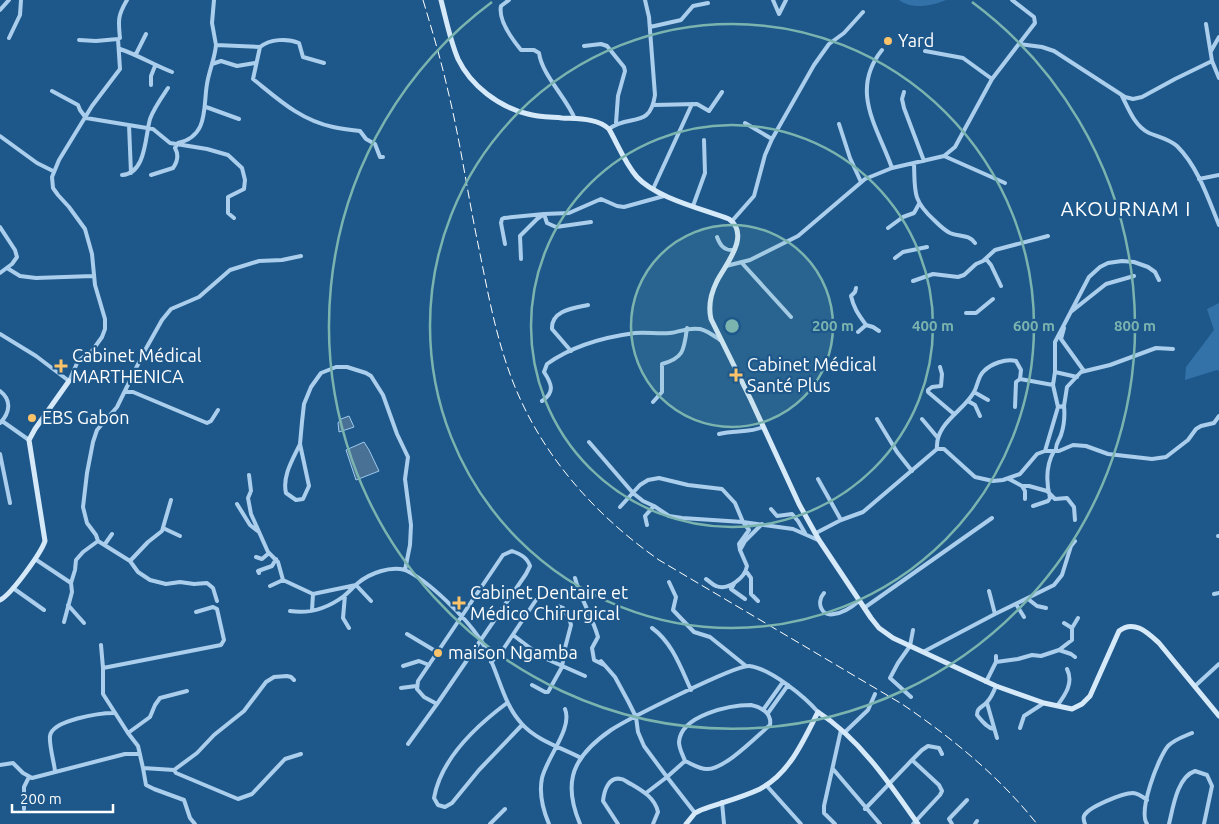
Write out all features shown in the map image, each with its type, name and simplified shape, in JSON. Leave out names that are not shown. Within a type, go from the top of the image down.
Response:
[{"type":"street","points":[[0,10],[9,0]]},
{"type":"street","points":[[9,38],[20,15],[21,0]]},
{"type":"street","points":[[0,600],[6,597],[35,559],[43,546],[45,537],[28,440],[69,380],[81,358],[92,351],[104,334],[105,319],[93,276],[92,254],[85,229],[70,207],[53,188],[52,177],[53,171],[92,106],[120,69],[118,23],[120,12],[127,0]]},
{"type":"street","points":[[176,146],[193,136],[202,122],[206,106],[207,84],[216,45],[212,23],[214,0]]},
{"type":"street","points":[[441,0],[457,56],[463,68],[488,95],[504,106],[529,115],[600,122],[609,129],[633,172],[645,184],[666,195],[732,221],[738,231],[734,250],[714,287],[710,309],[711,319],[799,504],[859,601],[885,633],[986,682],[1056,706],[1072,709],[1082,704],[1090,696],[1119,631],[1126,626],[1140,628],[1149,634],[1173,658],[1219,716]]},
{"type":"street","points":[[508,0],[501,6],[500,15],[511,35],[521,50],[538,52],[545,70],[566,100],[575,119]]},
{"type":"street","points":[[774,0],[779,14],[786,0]]},
{"type":"street","points":[[726,266],[768,252],[805,231],[861,182],[872,175],[892,168],[944,156],[955,147],[992,79],[1036,21],[1034,17],[1012,0]]},
{"type":"street","points":[[609,129],[616,123],[644,116],[649,113],[654,105],[656,94],[646,1]]},
{"type":"street","points":[[650,27],[680,20],[693,6],[708,3]]},
{"type":"street","points":[[732,221],[754,196],[765,155],[772,139],[814,65],[829,44],[844,33],[863,12]]},
{"type":"street","points":[[1206,24],[1212,61],[1219,78]]},
{"type":"street","points":[[136,54],[146,34]]},
{"type":"street","points":[[1211,51],[1219,37]]},
{"type":"street","points":[[79,40],[96,42],[118,39]]},
{"type":"street","points":[[216,45],[260,47],[266,43],[284,40],[294,41],[298,43],[303,57],[324,63]]},
{"type":"street","points":[[584,46],[601,44],[607,46],[624,67],[625,71],[618,96],[616,123]]},
{"type":"street","points":[[1019,44],[1042,47],[1054,51],[1122,96],[1133,98],[1142,97],[1175,78],[1212,61]]},
{"type":"street","points":[[260,47],[253,80],[278,100],[307,119],[333,128],[360,131],[366,140],[375,144],[380,157],[383,158]]},
{"type":"street","points":[[120,49],[136,54],[154,66],[172,72]]},
{"type":"street","points":[[882,50],[871,66],[868,93],[873,125],[892,168]]},
{"type":"street","points":[[925,51],[963,58],[992,79]]},
{"type":"street","points":[[212,64],[221,61],[237,66],[256,63]]},
{"type":"street","points":[[151,85],[150,76],[154,66]]},
{"type":"street","points":[[122,175],[131,173],[142,157],[145,136],[154,112],[168,88]]},
{"type":"street","points":[[52,91],[78,105],[86,118],[149,128],[157,131],[176,146],[207,149],[228,155],[242,168],[245,180],[244,189],[228,197],[228,212],[234,218]]},
{"type":"street","points":[[654,105],[697,104],[709,111],[722,92]]},
{"type":"street","points":[[904,92],[902,99],[904,108],[924,161]]},
{"type":"street","points":[[1122,96],[1138,124],[1149,133],[1165,138],[1176,145],[1190,163],[1199,178],[1219,225]]},
{"type":"street","points":[[653,189],[692,104]]},
{"type":"street","points":[[206,106],[238,119]]},
{"type":"street","points":[[745,123],[772,139]]},
{"type":"street","points":[[839,124],[850,158],[861,182]]},
{"type":"street","points":[[129,125],[131,173]]},
{"type":"street","points":[[0,136],[38,163],[53,171]]},
{"type":"street","points":[[693,206],[705,173],[704,140]]},
{"type":"street","points":[[151,174],[173,168],[178,158],[176,146]]},
{"type":"street","points":[[944,156],[1005,184]]},
{"type":"street","points":[[914,163],[915,193],[919,204],[930,217],[948,231],[969,238],[975,243]]},
{"type":"street","points":[[1199,178],[1219,175]]},
{"type":"street","points":[[505,244],[502,220],[504,218],[570,213],[594,200],[601,199],[624,207],[666,195]]},
{"type":"street","points":[[888,228],[903,217],[914,213],[919,204]]},
{"type":"street","points":[[544,214],[547,223],[556,227],[591,222]]},
{"type":"street","points":[[521,259],[520,236],[544,214]]},
{"type":"street","points":[[0,227],[16,254],[16,261],[0,273]]},
{"type":"street","points":[[914,281],[933,274],[958,277],[964,275],[995,250],[1048,236]]},
{"type":"street","points":[[717,237],[721,246],[725,249],[734,250]]},
{"type":"street","points":[[895,258],[903,252],[927,247]]},
{"type":"street","points":[[217,601],[213,588],[206,583],[180,582],[166,584],[155,582],[138,572],[130,560],[115,553],[105,544],[98,541],[85,518],[83,507],[88,462],[97,430],[114,412],[126,392],[148,343],[171,309],[199,297],[230,270],[259,261],[282,260],[301,256]]},
{"type":"street","points":[[986,259],[1002,286]]},
{"type":"street","points":[[1033,506],[1048,501],[1050,498],[1047,468],[1049,459],[1055,451],[1061,435],[1065,416],[1053,385],[1056,338],[1088,278],[1100,267],[1108,263],[1122,261],[1134,262],[1155,272],[1159,280]]},
{"type":"street","points":[[740,262],[791,317]]},
{"type":"street","points":[[7,268],[20,276],[36,278],[93,276]]},
{"type":"street","points":[[1061,339],[1070,314],[1106,284],[1134,276]]},
{"type":"street","points":[[856,288],[850,296],[856,313],[866,326],[873,327],[879,331]]},
{"type":"street","points":[[966,313],[976,313],[993,298]]},
{"type":"street","points":[[571,351],[552,328],[552,324],[560,312],[588,305]]},
{"type":"street","points":[[858,332],[866,326]]},
{"type":"street","points":[[542,401],[551,392],[551,383],[544,372],[549,362],[594,342],[628,334],[671,333],[687,328],[701,329],[722,341]]},
{"type":"street","points":[[653,402],[662,392],[662,366],[678,358],[685,340],[687,328]]},
{"type":"street","points":[[0,334],[36,356],[69,380]]},
{"type":"street","points":[[1056,338],[1061,339],[1084,371]]},
{"type":"street","points":[[1045,451],[1067,387],[1079,373],[1110,365],[1156,348],[1173,349]]},
{"type":"street","points":[[816,533],[841,520],[863,512],[937,449],[941,430],[974,392],[982,373],[986,369],[1007,359],[1016,361],[1020,365],[1020,379],[1016,382],[1015,407]]},
{"type":"street","points":[[300,444],[291,463],[285,484],[286,493],[296,500],[302,500],[305,497],[308,486],[300,444],[304,404],[311,387],[321,373],[336,366],[346,367],[371,376],[383,395],[397,434],[408,457],[405,479],[411,525],[410,545],[405,570]]},
{"type":"street","points":[[940,366],[942,374],[941,386],[932,387],[928,392],[954,414]]},
{"type":"street","points":[[1055,372],[1077,377]]},
{"type":"street","points":[[1020,379],[1053,385]]},
{"type":"street","points":[[0,391],[7,398],[9,404],[8,412],[1,422],[28,440]]},
{"type":"street","points":[[126,392],[134,392],[207,423],[211,421],[218,410]]},
{"type":"street","points":[[974,392],[988,400]]},
{"type":"street","points":[[968,400],[975,405],[980,416]]},
{"type":"street","points":[[937,449],[944,450],[976,477],[993,481],[1009,479],[1020,474],[1037,454],[1077,445],[1086,446],[1108,454],[1162,458],[1169,455],[1188,440],[1196,429],[1214,423],[1219,416]]},
{"type":"street","points":[[878,419],[912,471]]},
{"type":"street","points":[[922,419],[938,438]]},
{"type":"street","points":[[719,434],[732,431],[751,431],[763,427]]},
{"type":"street","points":[[589,442],[633,493],[642,501],[669,516],[762,524],[793,529],[820,540]]},
{"type":"street","points":[[0,454],[10,503]]},
{"type":"street","points":[[620,507],[644,482],[659,478],[688,485],[722,489],[732,498],[743,522],[749,530],[739,544],[747,566],[746,571],[731,589],[745,599]]},
{"type":"street","points":[[818,479],[841,520]]},
{"type":"street","points":[[1009,479],[1022,486],[1035,487],[1048,492],[1055,499],[1067,498],[1074,507],[1075,520]]},
{"type":"street","points":[[1022,486],[1025,491],[1025,499]]},
{"type":"street","points":[[251,491],[248,498],[251,514],[269,553],[278,562],[283,580],[313,594],[356,585]]},
{"type":"street","points":[[130,560],[159,534],[163,528],[171,500]]},
{"type":"street","points":[[237,504],[250,525],[259,532]]},
{"type":"street","points":[[647,525],[645,516],[654,506]]},
{"type":"street","points":[[771,509],[777,516],[790,514],[795,516],[805,533]]},
{"type":"street","points":[[864,608],[992,518]]},
{"type":"street","points":[[740,550],[745,541],[762,524]]},
{"type":"street","points":[[163,528],[180,536]]},
{"type":"street","points":[[105,544],[112,534]]},
{"type":"street","points":[[923,652],[1028,599],[1059,581],[1065,569],[1071,546],[1075,540]]},
{"type":"street","points":[[64,622],[72,592],[71,583],[76,570],[76,560],[98,541]]},
{"type":"street","points":[[408,744],[437,704],[526,574],[530,566],[526,558],[512,550],[503,555],[418,680],[417,689],[437,704]]},
{"type":"street","points":[[256,557],[262,559],[269,553]]},
{"type":"street","points":[[35,559],[71,583]]},
{"type":"street","points":[[260,573],[258,571],[272,566],[276,560]]},
{"type":"street","points":[[290,611],[298,612],[322,608],[345,595],[365,578],[384,570],[399,568],[405,570],[430,585],[461,616],[480,640],[491,662],[506,703],[522,725],[537,736],[581,758]]},
{"type":"street","points":[[746,571],[751,578],[750,591],[758,601]]},
{"type":"street","points":[[575,578],[598,636],[592,648],[594,660],[603,663],[615,677],[636,717],[638,732],[644,746],[695,813]]},
{"type":"street","points":[[706,579],[719,587],[736,583]]},
{"type":"street","points":[[270,586],[283,580]]},
{"type":"street","points":[[669,582],[676,597],[673,610],[694,632],[710,637],[746,666],[762,670],[788,685],[842,731],[861,749],[889,783],[916,823],[942,791],[939,785],[912,760]]},
{"type":"street","points":[[356,585],[371,600]]},
{"type":"street","points":[[13,588],[44,610]]},
{"type":"street","points":[[989,591],[995,614]]},
{"type":"street","points":[[824,593],[819,601],[820,607],[830,615],[846,610],[859,601]]},
{"type":"street","points":[[312,610],[313,594]]},
{"type":"street","points":[[345,595],[343,618],[349,628]]},
{"type":"street","points":[[1028,599],[1038,606],[1046,608]]},
{"type":"street","points":[[491,662],[497,658],[536,600]]},
{"type":"street","points":[[1016,604],[1024,616]]},
{"type":"street","points":[[68,605],[84,624]]},
{"type":"street","points":[[532,685],[548,692],[562,667],[571,623],[563,608],[557,606]]},
{"type":"street","points":[[103,668],[221,645],[224,640],[217,609],[213,607],[196,612]]},
{"type":"street","points":[[996,662],[1032,655],[1041,656],[1060,650],[1073,639],[1072,628],[1078,618]]},
{"type":"street","points":[[1064,623],[1072,628]]},
{"type":"street","points":[[652,628],[668,643],[691,690]]},
{"type":"street","points":[[911,697],[890,678],[910,646],[913,630]]},
{"type":"street","points":[[407,634],[437,652]]},
{"type":"street","points":[[513,635],[542,657],[585,676]]},
{"type":"street","points":[[101,645],[103,694],[138,746],[146,785],[184,800],[190,818],[196,824]]},
{"type":"street","points":[[1060,650],[1075,657]]},
{"type":"street","points":[[986,682],[996,662],[996,656]]},
{"type":"street","points":[[403,666],[419,661],[429,665]]},
{"type":"street","points":[[1195,686],[1219,664]]},
{"type":"street","points":[[578,824],[571,787],[574,771],[581,758],[602,737],[636,717],[746,666]]},
{"type":"street","points":[[1056,706],[1067,692],[1070,684],[1067,668]]},
{"type":"street","points":[[174,770],[197,753],[214,735],[244,711],[266,682],[274,677],[287,676],[291,676],[294,680]]},
{"type":"street","points":[[763,710],[783,682]]},
{"type":"street","points":[[768,714],[788,685]]},
{"type":"street","points":[[401,688],[416,686]]},
{"type":"street","points":[[994,729],[989,728],[977,716],[977,710],[987,702],[996,686]]},
{"type":"street","points":[[128,733],[150,718],[160,698],[187,691]]},
{"type":"street","points":[[835,824],[823,810],[842,731],[870,707],[875,694]]},
{"type":"street","points":[[987,702],[997,738]]},
{"type":"street","points":[[1020,728],[1024,716],[1044,702]]},
{"type":"street","points":[[506,703],[475,729],[454,755],[434,798],[438,806],[445,807],[452,802],[479,770],[522,725]]},
{"type":"street","points":[[751,705],[763,710],[771,719],[770,724],[724,763],[709,769],[685,761],[680,748],[680,739],[682,732],[693,721],[712,712],[733,706],[751,705]]},
{"type":"street","points":[[549,824],[544,811],[541,784],[544,772],[566,725],[565,709]]},
{"type":"street","points":[[686,824],[695,813],[758,790],[784,770],[796,754],[818,712]]},
{"type":"street","points":[[55,771],[50,737],[53,729],[63,722],[105,713],[114,713]]},
{"type":"street","points":[[1147,824],[1144,817],[1147,800],[1158,765],[1168,746],[1177,739],[1192,733]]},
{"type":"street","points":[[865,808],[928,746],[939,748],[942,754]]},
{"type":"street","points":[[0,765],[12,763],[29,777],[36,778],[55,771],[125,754],[140,754]]},
{"type":"street","points":[[143,768],[174,770],[176,773],[202,785],[238,799],[252,794],[285,759],[302,754]]},
{"type":"street","points":[[646,794],[685,761]]},
{"type":"street","points":[[833,769],[880,824]]},
{"type":"street","points":[[1169,824],[1181,784],[1186,777],[1195,772],[1207,775],[1212,786],[1204,824]]},
{"type":"street","points":[[24,809],[24,787],[29,777]]},
{"type":"street","points":[[615,823],[604,801],[604,795],[609,783],[615,779],[621,779],[646,794],[656,806],[656,818],[653,824]]},
{"type":"street","points":[[766,785],[802,824]]},
{"type":"street","points":[[1085,824],[1083,819],[1085,815],[1104,802],[1132,793],[1138,794],[1147,800]]},
{"type":"street","points":[[952,824],[949,818],[967,800]]},
{"type":"street","points":[[722,802],[724,824]]},
{"type":"street","points":[[490,824],[505,809]]},
{"type":"shaded area","points":[[899,0],[946,0],[935,4],[916,6]]},
{"type":"shaded area","points":[[1219,303],[1219,371],[1185,380],[1186,367],[1214,330],[1207,309]]},
{"type":"shaded area","points":[[349,416],[354,427],[339,432],[338,423],[341,419]]},
{"type":"shaded area","points":[[364,442],[379,471],[356,480],[346,450]]},
{"type":"railway","points":[[423,0],[452,109],[484,275],[501,347],[525,409],[555,459],[573,482],[613,524],[659,560],[921,717],[957,744],[991,774],[1037,824]]},
{"type":"place","name":"Yard","points":[[888,41]]},
{"type":"place","name":"Cabinet Médical MARTHENICA","points":[[61,366]]},
{"type":"place","name":"Cabinet Médical Santé Plus","points":[[736,375]]},
{"type":"place","name":"EBS Gabon","points":[[32,418]]},
{"type":"place","name":"Cabinet Dentaire et Médico Chirurgical","points":[[459,603]]},
{"type":"place","name":"maison Ngamba","points":[[438,653]]},
{"type":"district","name":"AKOURNAM I","points":[[1126,209]]}]
